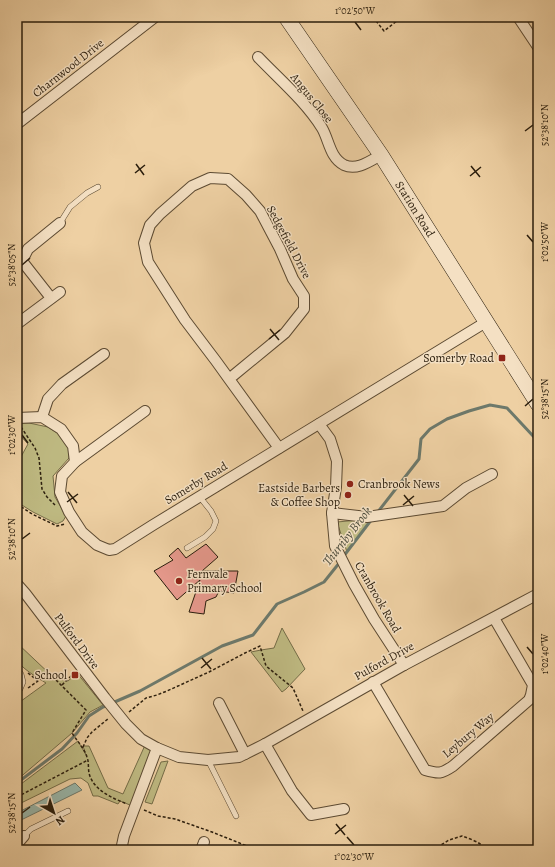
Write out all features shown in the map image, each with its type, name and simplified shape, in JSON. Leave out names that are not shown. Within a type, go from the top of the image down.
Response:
[{"type":"street","name":"Charnwood Drive","points":[[17,124],[155,17]]},
{"type":"street","name":"Station Road","points":[[286,17],[381,155],[538,404]]},
{"type":"street","points":[[518,17],[538,47]]},
{"type":"street","name":"Angus Close","points":[[258,57],[307,108],[323,130],[332,153],[343,164],[350,167],[358,167],[381,155]]},
{"type":"street","name":"Sedgefield Drive","points":[[229,379],[285,333],[304,309],[304,296],[293,279],[280,249],[260,211],[246,195],[228,179],[210,178],[192,186],[160,214],[150,225],[144,243],[148,262],[185,320],[279,448]]},
{"type":"street","points":[[51,298],[22,261],[28,249],[60,223]]},
{"type":"street","points":[[17,324],[60,292]]},
{"type":"street","name":"Somerby Road","points":[[146,411],[75,462],[62,476],[60,492],[73,519],[82,532],[97,545],[109,550],[115,549],[199,496],[486,322]]},
{"type":"street","points":[[42,417],[48,399],[62,384],[104,354]]},
{"type":"street","points":[[19,422],[42,417],[61,429],[73,446],[75,462]]},
{"type":"street","name":"Cranbrook Road","points":[[319,424],[330,440],[337,461],[336,487],[332,513],[336,546],[354,584],[374,619],[404,665]]},
{"type":"street","points":[[332,513],[367,517],[443,506],[466,488],[492,474]]},
{"type":"street","name":"Pulford Drive","points":[[17,584],[25,592],[80,666],[119,715],[141,739],[157,748],[179,757],[208,760],[239,756],[265,744],[373,682],[538,594]]},
{"type":"street","name":"Leybury Way","points":[[373,682],[425,770],[436,773],[444,772],[453,766],[529,700],[531,695],[533,685],[494,618]]},
{"type":"street","points":[[219,703],[245,754]]},
{"type":"street","points":[[265,744],[292,791],[311,815],[344,809]]},
{"type":"street","points":[[121,850],[124,836],[157,748]]},
{"type":"lane","points":[[60,223],[70,206],[87,193],[98,187]]},
{"type":"lane","points":[[187,548],[213,529],[216,521],[211,511],[199,496]]},
{"type":"lane","points":[[17,670],[21,674],[23,682],[20,689],[17,690]]},
{"type":"lane","points":[[208,760],[236,816]]},
{"type":"lane","points":[[20,843],[31,829],[68,811]]},
{"type":"path","points":[[373,17],[384,31],[402,17]]},
{"type":"path","points":[[19,422],[37,453],[42,489],[47,497],[58,508]]},
{"type":"path","points":[[17,504],[32,514],[57,526],[73,519]]},
{"type":"path","points":[[83,747],[87,738],[92,732],[110,717],[127,713],[146,698],[157,696],[260,646],[266,666],[293,688],[303,709],[306,720]]},
{"type":"path","points":[[62,685],[80,666]]},
{"type":"path","points":[[25,670],[38,681],[48,674],[54,677],[86,710],[72,734],[83,747],[88,760],[89,773],[93,783],[98,788],[116,800],[158,816],[175,819],[257,850]]},
{"type":"path","points":[[17,798],[88,760]]},
{"type":"path","points":[[433,850],[449,840],[462,836],[485,847],[486,850]]},
{"type":"shaded area","points":[[17,423],[29,423],[48,427],[60,435],[69,449],[69,458],[53,476],[55,497],[66,516],[63,521],[57,524],[17,502],[17,464],[28,444],[17,432]]},
{"type":"shaded area","points":[[369,519],[369,523],[347,552],[337,522]]},
{"type":"shaded area","points":[[282,628],[305,669],[282,692],[251,652],[274,648]]},
{"type":"shaded area","points":[[17,643],[53,677],[68,681],[77,673],[103,705],[90,712],[72,733],[17,780],[17,704],[46,683],[29,672],[18,662]]},
{"type":"shaded area","points":[[78,741],[86,755],[83,746],[89,746],[108,788],[123,794],[146,743],[157,748],[135,807],[120,801],[118,804],[98,796],[93,796],[88,783],[81,778],[70,779],[17,805],[17,787]]},
{"type":"shaded area","points":[[168,761],[152,804],[145,802],[161,762]]},
{"type":"shaded area","points":[[75,783],[82,790],[17,822],[17,813]]},
{"type":"building","points":[[206,544],[218,557],[202,571],[238,571],[234,593],[219,591],[216,597],[206,601],[204,614],[189,612],[200,580],[177,600],[154,571],[173,560],[169,556],[178,548],[186,558]]},
{"type":"waterway","name":"Thurnby Brook","points":[[377,513],[419,459],[421,439],[430,429],[447,419],[490,405],[507,408],[534,437],[538,439]]},
{"type":"waterway","name":"Thurnby Brook","points":[[343,557],[372,519]]},
{"type":"waterway","points":[[17,783],[62,749],[77,733],[89,716],[103,707],[140,691],[222,646],[253,635],[277,604],[324,582],[340,562]]},
{"type":"place","name":"Somerby Road","points":[[502,358]]},
{"type":"place","name":"Cranbrook News","points":[[350,484]]},
{"type":"place","name":"Eastside Barbers & Coffee Shop","points":[[348,495]]},
{"type":"place","name":"Fernvale Primary School","points":[[179,581]]},
{"type":"place","name":"School","points":[[75,675]]}]
